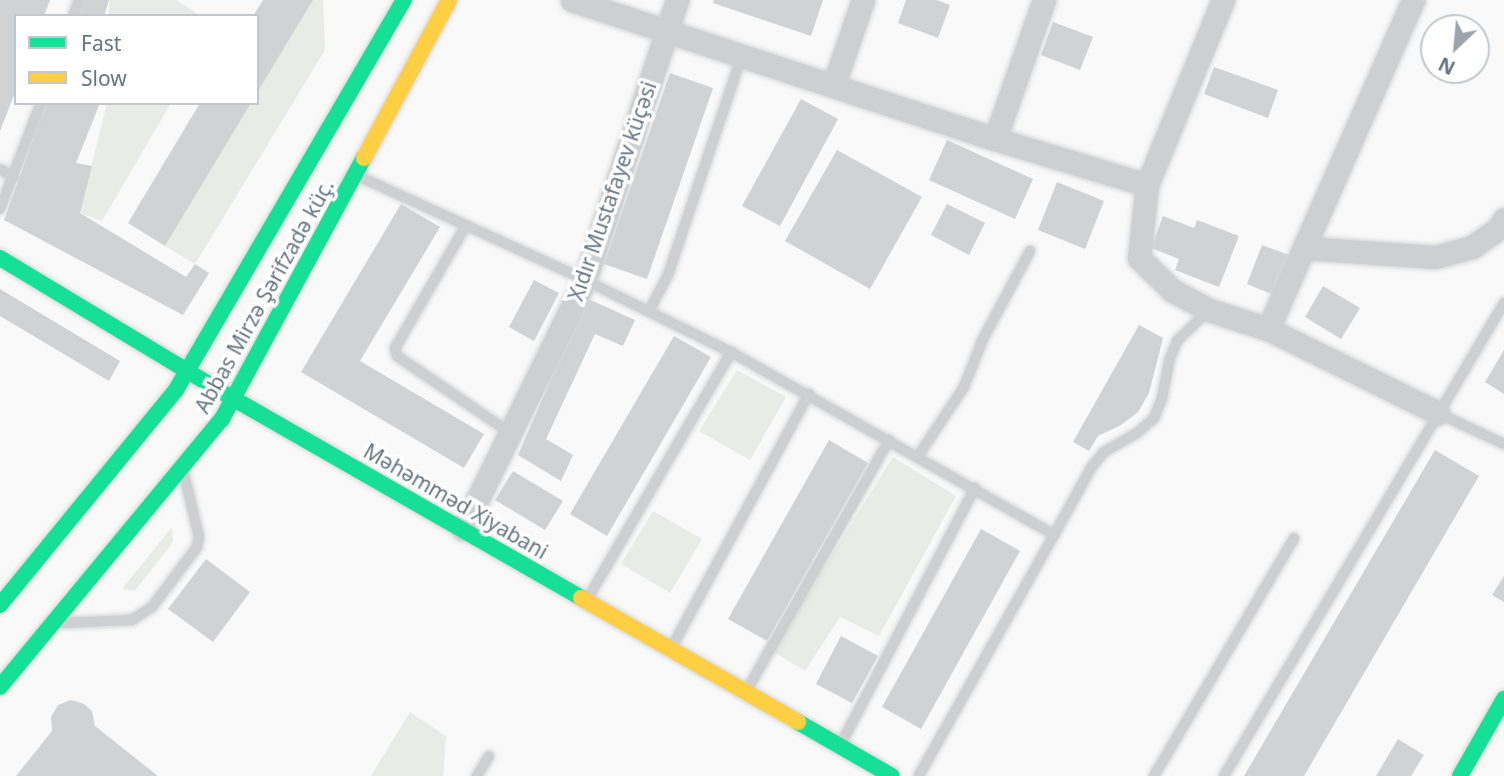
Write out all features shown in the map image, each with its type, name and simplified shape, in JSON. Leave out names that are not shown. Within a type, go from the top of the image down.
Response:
[{"type":"main road","name":"Abbas Mirzə Şərifzadə küç.","points":[[0,605],[164,407],[404,0]]},
{"type":"main road","name":"Abbas Mirzə Şərifzadə küç.","points":[[0,687],[182,469],[234,399],[449,0]]},
{"type":"main road","name":"Məhəmməd Xiyabani","points":[[0,258],[234,399],[747,690],[892,776]]},
{"type":"main road","points":[[1460,776],[1504,699]]},
{"type":"street","points":[[572,0],[995,139],[1147,185]]},
{"type":"street","name":"Xıdır Mustafayev küçəsi","points":[[463,529],[585,280],[677,0]]},
{"type":"street","points":[[834,84],[863,0]]},
{"type":"street","points":[[995,139],[1044,0]]},
{"type":"street","points":[[1223,0],[1147,185],[1139,258],[1173,291],[1209,310],[1268,329],[1438,413]]},
{"type":"street","points":[[1268,329],[1413,0]]},
{"type":"street","points":[[1304,248],[1435,257],[1472,247],[1499,228],[1504,219]]},
{"type":"lane","points":[[649,311],[668,275],[742,55]]},
{"type":"lane","points":[[0,209],[40,105]]},
{"type":"lane","points":[[0,169],[14,177]]},
{"type":"lane","points":[[356,175],[585,280],[731,352],[1054,535]]},
{"type":"lane","points":[[466,227],[395,348],[397,356],[509,432]]},
{"type":"lane","points":[[918,456],[964,387],[983,339],[1030,251]]},
{"type":"lane","points":[[1224,776],[1504,303]]},
{"type":"lane","points":[[919,776],[1091,468],[1104,452],[1137,433],[1154,418],[1177,341],[1209,310]]},
{"type":"lane","points":[[587,599],[731,352]]},
{"type":"lane","points":[[672,648],[809,394]]},
{"type":"lane","points":[[1438,413],[1504,444]]},
{"type":"lane","points":[[747,690],[889,440]]},
{"type":"lane","points":[[53,623],[132,620],[152,607],[197,547],[200,537],[182,469]]},
{"type":"lane","points":[[841,744],[975,488]]},
{"type":"lane","points":[[1154,776],[1294,538]]},
{"type":"lane","points":[[477,776],[489,756]]},
{"type":"shaded area","points":[[109,0],[176,0],[198,14],[109,14]]},
{"type":"shaded area","points":[[313,0],[323,0],[325,50],[195,264],[165,246],[250,105],[259,105],[259,90]]},
{"type":"shaded area","points":[[107,105],[170,105],[102,221],[80,213]]},
{"type":"shaded area","points":[[737,370],[786,397],[750,460],[699,431]]},
{"type":"shaded area","points":[[893,457],[956,496],[879,636],[840,617],[805,671],[772,651]]},
{"type":"shaded area","points":[[653,511],[702,539],[670,593],[621,564]]},
{"type":"shaded area","points":[[172,527],[173,542],[135,591],[122,589]]},
{"type":"shaded area","points":[[410,712],[446,736],[443,776],[371,776]]},
{"type":"building","points":[[0,0],[50,0],[45,14],[14,14],[14,95],[0,131]]},
{"type":"building","points":[[83,0],[109,0],[105,14],[78,14]]},
{"type":"building","points":[[263,0],[313,0],[259,90],[259,14],[254,14]]},
{"type":"building","points":[[714,0],[823,0],[811,36],[713,3]]},
{"type":"building","points":[[906,0],[937,0],[950,5],[938,38],[898,23]]},
{"type":"building","points":[[1053,22],[1093,37],[1080,70],[1041,55]]},
{"type":"building","points":[[1214,67],[1278,90],[1268,118],[1204,94]]},
{"type":"building","points":[[670,73],[713,88],[647,279],[604,264]]},
{"type":"building","points":[[801,99],[838,119],[780,226],[742,206]]},
{"type":"building","points":[[45,105],[99,105],[76,163],[92,166],[80,213],[186,277],[195,264],[209,273],[183,315],[4,220]]},
{"type":"building","points":[[199,105],[250,105],[165,246],[128,223]]},
{"type":"building","points":[[947,140],[1033,179],[1015,219],[929,180]]},
{"type":"building","points":[[837,150],[922,197],[870,289],[785,241]]},
{"type":"building","points":[[1057,182],[1104,201],[1085,249],[1038,230]]},
{"type":"building","points":[[401,204],[440,227],[360,361],[484,434],[464,468],[301,372]]},
{"type":"building","points":[[947,204],[985,223],[969,255],[931,235]]},
{"type":"building","points":[[1163,216],[1194,228],[1197,220],[1239,236],[1219,287],[1175,270],[1179,259],[1151,248]]},
{"type":"building","points":[[1262,245],[1292,256],[1276,296],[1247,284]]},
{"type":"building","points":[[534,280],[559,293],[534,341],[509,327]]},
{"type":"building","points":[[1323,286],[1360,308],[1341,339],[1305,317]]},
{"type":"building","points":[[0,289],[120,361],[109,381],[0,316]]},
{"type":"building","points":[[586,298],[635,320],[623,346],[595,334],[546,439],[573,455],[561,481],[518,455]]},
{"type":"building","points":[[1139,325],[1163,338],[1149,393],[1138,412],[1121,425],[1098,436],[1089,451],[1073,442]]},
{"type":"building","points":[[674,336],[711,357],[607,536],[570,514]]},
{"type":"building","points":[[1504,350],[1504,394],[1485,382]]},
{"type":"building","points":[[829,440],[868,463],[767,641],[728,619]]},
{"type":"building","points":[[1435,450],[1479,476],[1304,776],[1244,776]]},
{"type":"building","points":[[513,471],[563,501],[545,530],[495,500]]},
{"type":"building","points":[[981,529],[1020,551],[921,729],[882,707]]},
{"type":"building","points":[[206,559],[250,592],[213,642],[168,609]]},
{"type":"building","points":[[1504,576],[1504,602],[1492,595]]},
{"type":"building","points":[[841,636],[878,656],[852,703],[816,684]]},
{"type":"building","points":[[71,700],[84,704],[92,711],[95,726],[158,776],[16,776],[52,731],[51,717],[58,705]]},
{"type":"building","points":[[1398,739],[1424,755],[1411,776],[1376,776]]},
{"type":"traffic: fast","points":[[0,605],[176,390],[404,0]]},
{"type":"traffic: fast","points":[[0,687],[222,419],[364,158]]},
{"type":"traffic: fast","points":[[0,258],[234,399],[581,598]]},
{"type":"traffic: fast","points":[[1460,776],[1504,699]]},
{"type":"traffic: fast","points":[[798,722],[892,776]]},
{"type":"traffic: slow","points":[[364,158],[449,0]]},
{"type":"traffic: slow","points":[[581,598],[798,722]]}]
